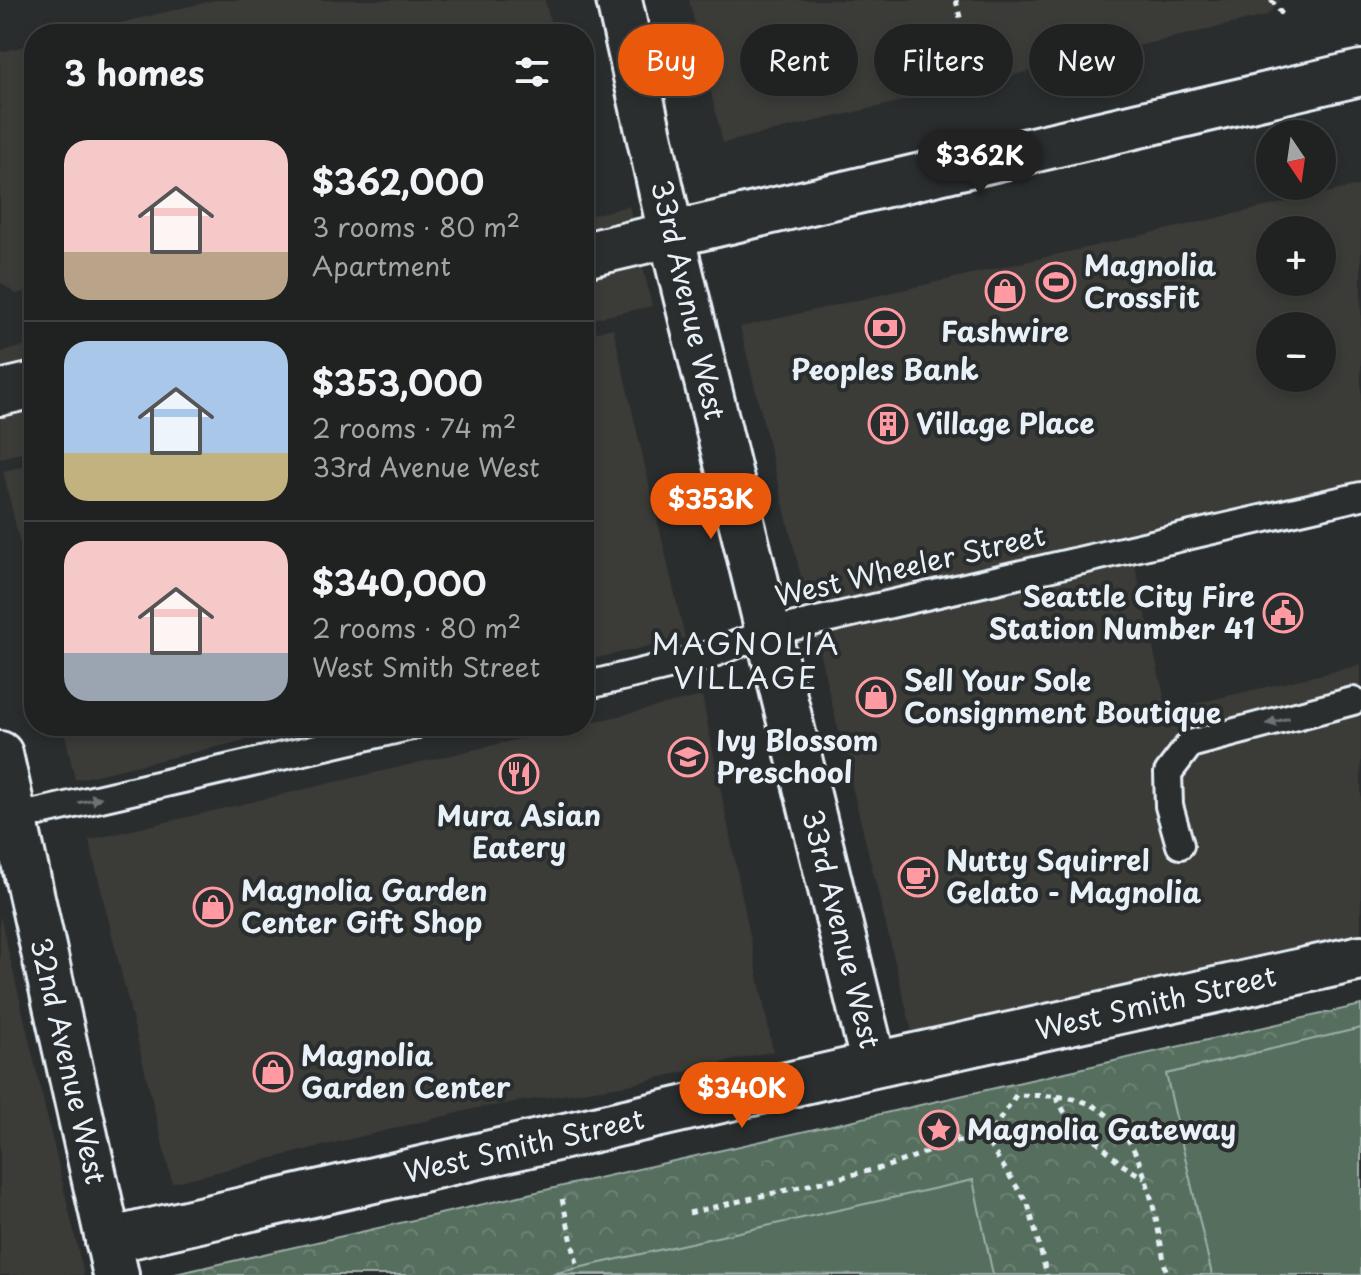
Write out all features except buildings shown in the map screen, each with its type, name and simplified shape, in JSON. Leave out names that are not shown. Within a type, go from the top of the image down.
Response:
[{"type":"street","name":"33rd Avenue West","points":[[619,0],[671,234],[874,1065]]},
{"type":"street","points":[[594,253],[1361,73]]},
{"type":"street","points":[[0,393],[24,387]]},
{"type":"street","name":"32nd Avenue West","points":[[0,754],[112,1258]]},
{"type":"street","name":"West Smith Street","points":[[112,1258],[874,1065],[1361,958]]},
{"type":"lane","name":"West Wheeler Street","points":[[594,684],[701,658],[769,632],[1361,496]]},
{"type":"lane","points":[[1180,845],[1169,806],[1168,773],[1190,744],[1353,701]]},
{"type":"lane","points":[[14,818],[369,736]]},
{"type":"path","points":[[956,0],[962,24]]},
{"type":"path","points":[[1271,0],[1282,14]]},
{"type":"path","points":[[986,1140],[1016,1095],[1056,1096],[1092,1105],[1116,1125],[1136,1150],[1167,1275]]},
{"type":"path","points":[[1056,1096],[1070,1122],[1094,1138],[1121,1164],[1145,1178]]},
{"type":"path","points":[[943,1112],[958,1141]]},
{"type":"path","points":[[689,1213],[885,1167],[958,1141],[986,1140]]},
{"type":"path","points":[[986,1140],[1028,1204],[1047,1275]]},
{"type":"path","points":[[562,1199],[578,1268]]},
{"type":"shaded area","points":[[215,0],[545,0],[551,24],[116,24]]},
{"type":"shaded area","points":[[689,0],[1281,0],[1266,16],[1143,45],[1143,24],[1029,24],[1029,71],[1013,75],[1013,24],[874,24],[874,96],[924,96],[723,143],[712,96],[724,96],[724,24],[695,24]]},
{"type":"shaded area","points":[[24,46],[24,292],[16,294],[0,282],[0,52]]},
{"type":"shaded area","points":[[1361,185],[1361,497],[1132,553],[1167,710],[1361,665],[1361,934],[912,1032],[740,327],[1295,200],[1336,200],[1336,191]]},
{"type":"shaded area","points":[[629,206],[652,306],[594,319],[594,215]]},
{"type":"shaded area","points":[[613,328],[685,638],[594,659],[594,333]]},
{"type":"shaded area","points":[[24,346],[24,452],[0,458],[0,352]]},
{"type":"shaded area","points":[[24,466],[24,561],[3,471]]},
{"type":"shaded area","points":[[702,696],[773,1051],[628,1085],[478,1108],[172,1183],[89,840],[531,736],[594,736],[594,722]]},
{"type":"shaded area","points":[[65,736],[264,736],[75,780]]},
{"type":"shaded area","points":[[0,915],[84,1275],[0,1275]]},
{"type":"green space","points":[[1361,1005],[1361,1275],[171,1275]]},
{"type":"green space","points":[[1361,1028],[1361,1275],[1212,1275],[1166,1074]]},
{"type":"green space","points":[[973,1180],[993,1275],[552,1274],[578,1268]]},
{"type":"place","name":"Magnolia CrossFit","points":[[1056,282]]},
{"type":"place","name":"Fashwire","points":[[1005,291]]},
{"type":"place","name":"Peoples Bank","points":[[885,328]]},
{"type":"place","name":"Village Place","points":[[888,424]]},
{"type":"place","name":"Seattle City Fire Station Number 41","points":[[1283,613]]},
{"type":"place","name":"Sell Your Sole Consignment Boutique","points":[[876,697]]},
{"type":"place","name":"Ivy Blossom Preschool","points":[[688,757]]},
{"type":"place","name":"Mura Asian Eatery","points":[[519,774]]},
{"type":"place","name":"Nutty Squirrel Gelato - Magnolia","points":[[918,877]]},
{"type":"place","name":"Magnolia Garden Center Gift Shop","points":[[213,907]]},
{"type":"place","name":"Magnolia Garden Center","points":[[273,1072]]},
{"type":"place","name":"Magnolia Gateway","points":[[939,1130]]},
{"type":"district","name":"MAGNOLIA VILLAGE","points":[[746,662]]}]
